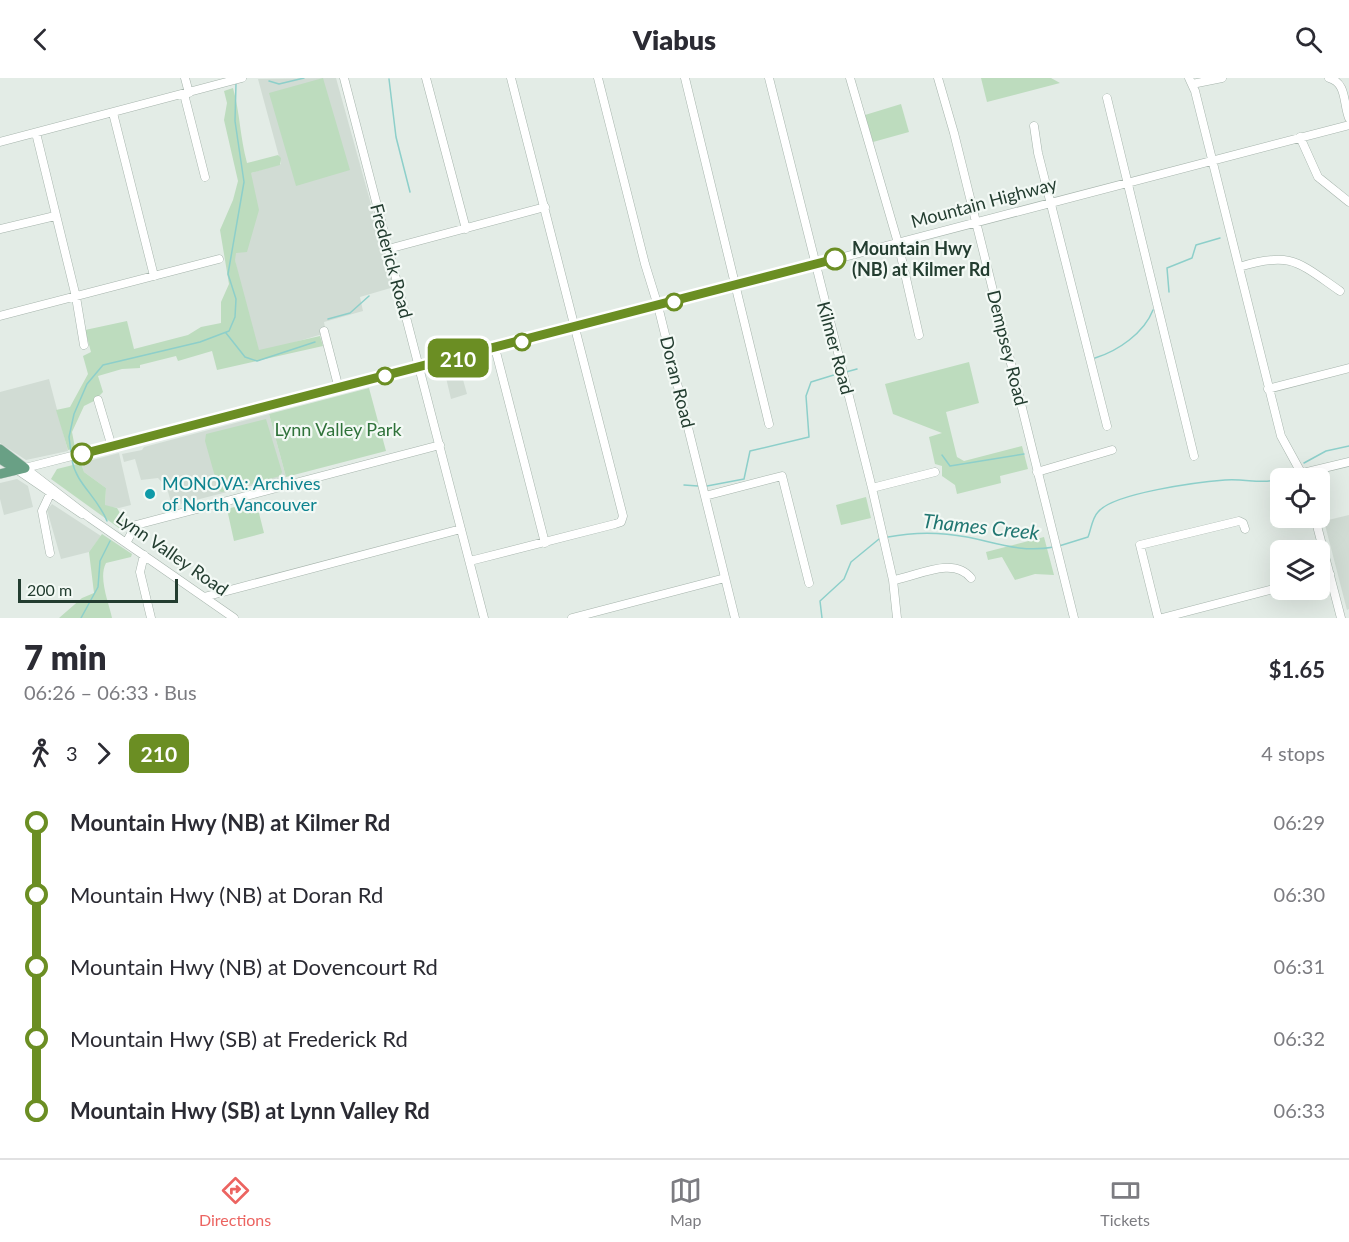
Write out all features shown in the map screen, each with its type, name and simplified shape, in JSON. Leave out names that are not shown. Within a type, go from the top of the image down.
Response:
[{"type":"main road","name":"Lynn Valley Road","points":[[0,449],[20,469]]},
{"type":"main road","name":"Lynn Valley Road","points":[[0,459],[20,469]]},
{"type":"main road","name":"Mountain Highway","points":[[0,474],[20,469]]},
{"type":"street","points":[[185,78],[205,177]]},
{"type":"street","name":"Frederick Road","points":[[344,78],[484,618]]},
{"type":"street","points":[[426,78],[466,229]]},
{"type":"street","points":[[470,561],[615,524],[621,522],[622,511],[511,78]]},
{"type":"street","name":"Doran Road","points":[[598,78],[645,264],[658,306],[735,618]]},
{"type":"street","points":[[685,78],[769,424]]},
{"type":"street","name":"Kilmer Road","points":[[769,78],[872,488],[893,580],[897,618]]},
{"type":"street","points":[[850,78],[898,243],[919,335]]},
{"type":"street","name":"Dempsey Road","points":[[938,78],[1074,618]]},
{"type":"street","points":[[1222,78],[1191,81],[1268,389],[1283,442],[1299,468]]},
{"type":"street","points":[[1329,78],[1340,84],[1349,118]]},
{"type":"street","points":[[0,142],[238,79]]},
{"type":"street","points":[[1107,98],[1194,456]]},
{"type":"street","points":[[113,113],[154,276]]},
{"type":"street","name":"Mountain Highway","points":[[20,469],[576,328],[1349,125]]},
{"type":"street","points":[[1034,126],[1035,142],[1107,426]]},
{"type":"street","points":[[36,133],[76,297],[84,345]]},
{"type":"street","points":[[1300,137],[1318,177],[1349,202]]},
{"type":"street","points":[[388,249],[545,207]]},
{"type":"street","points":[[0,230],[55,216]]},
{"type":"street","points":[[0,316],[219,259]]},
{"type":"street","points":[[1239,267],[1269,259],[1290,260],[1340,291]]},
{"type":"street","points":[[324,331],[339,388]]},
{"type":"street","points":[[495,348],[545,543]]},
{"type":"street","points":[[1268,389],[1349,368]]},
{"type":"street","points":[[98,400],[112,447]]},
{"type":"street","points":[[126,543],[136,525],[440,445]]},
{"type":"street","points":[[1037,472],[1112,450]]},
{"type":"street","points":[[1330,468],[1349,462]]},
{"type":"street","name":"Lynn Valley Road","points":[[20,469],[234,618]]},
{"type":"street","points":[[872,488],[935,472]]},
{"type":"street","points":[[705,496],[782,476],[809,583]]},
{"type":"street","points":[[50,553],[42,512],[51,492]]},
{"type":"street","points":[[1158,618],[1140,545],[1239,521],[1243,523],[1245,529]]},
{"type":"street","points":[[204,597],[461,529]]},
{"type":"street","points":[[144,555],[140,572],[151,618]]},
{"type":"street","points":[[893,580],[951,567],[963,570],[971,578]]},
{"type":"street","points":[[572,618],[725,578]]},
{"type":"street","points":[[1330,578],[1341,618]]},
{"type":"street","points":[[1162,618],[1270,590]]},
{"type":"shaded area","points":[[336,78],[394,287],[360,297],[363,311],[324,322],[326,333],[255,354],[234,256],[251,173],[281,164],[258,79]]},
{"type":"shaded area","points":[[459,365],[467,394],[451,399],[444,369]]},
{"type":"shaded area","points":[[49,379],[68,451],[26,460],[0,443],[0,392]]},
{"type":"shaded area","points":[[269,414],[286,477],[172,506],[167,488],[158,478],[141,480],[135,459],[124,462],[122,454]]},
{"type":"shaded area","points":[[119,453],[131,505],[119,508],[105,506],[106,488],[84,472],[81,463]]},
{"type":"shaded area","points":[[17,479],[28,486],[33,507],[4,515],[0,499],[0,483]]},
{"type":"shaded area","points":[[52,504],[101,536],[89,552],[61,559],[47,510]]},
{"type":"shaded area","points":[[1349,515],[1349,609],[1347,610],[1326,528],[1330,528],[1330,520]]},
{"type":"green space","points":[[323,78],[350,170],[296,186],[269,93]]},
{"type":"green space","points":[[981,78],[1051,78],[1060,83],[987,102]]},
{"type":"green space","points":[[233,88],[247,163],[278,155],[281,158],[280,165],[251,173],[259,210],[247,252],[236,253],[235,260],[259,350],[320,336],[323,346],[217,370],[212,351],[178,361],[176,356],[140,365],[140,368],[122,369],[98,376],[103,392],[94,401],[84,406],[72,432],[75,448],[68,450],[56,410],[70,407],[88,374],[83,356],[91,352],[85,330],[127,321],[134,349],[188,335],[201,327],[221,323],[221,302],[229,284],[220,230],[233,200],[238,181],[224,120],[227,103],[224,91]]},
{"type":"green space","points":[[901,104],[909,132],[873,142],[865,115]]},
{"type":"green space","points":[[969,362],[979,403],[946,412],[957,457],[964,461],[1022,446],[1028,469],[1000,476],[1001,483],[957,494],[955,485],[942,476],[942,466],[935,464],[929,437],[942,433],[893,414],[885,384]]},
{"type":"green space","name":"Lynn Valley Park","points":[[369,388],[386,451],[286,477],[269,414]]},
{"type":"green space","points":[[266,419],[282,472],[280,476],[219,491],[205,441],[206,434]]},
{"type":"green space","points":[[81,463],[84,472],[106,488],[105,505],[117,508],[127,525],[123,531],[51,479],[57,469]]},
{"type":"green space","points":[[866,497],[871,518],[841,525],[836,505]]},
{"type":"green space","points":[[256,501],[264,533],[234,541],[227,509]]},
{"type":"green space","points":[[102,534],[132,554],[131,557],[106,563],[104,569],[105,590],[112,618],[59,618],[82,598],[94,593],[89,552]]},
{"type":"green space","points":[[1044,537],[1054,575],[1035,574],[1015,580],[1002,557],[988,560],[986,552]]},
{"type":"waterway","points":[[269,81],[279,84],[304,78]]},
{"type":"waterway","points":[[389,79],[396,137],[410,192]]},
{"type":"waterway","points":[[71,453],[69,437],[74,414],[87,384],[103,365],[200,342],[229,331],[235,317],[236,299],[228,274],[244,182],[235,121],[236,83]]},
{"type":"waterway","points":[[1169,292],[1167,268],[1192,258],[1196,245],[1220,238]]},
{"type":"waterway","points":[[328,319],[350,313],[369,296]]},
{"type":"waterway","points":[[1095,358],[1129,340],[1143,326],[1153,310]]},
{"type":"waterway","points":[[226,333],[245,357],[257,361],[315,342]]},
{"type":"waterway","points":[[846,372],[857,369]]},
{"type":"waterway","points":[[707,486],[744,479],[750,451],[809,437],[806,396],[811,382],[837,374]]},
{"type":"waterway","name":"Thames Creek","points":[[1304,463],[1326,451],[1349,446]]},
{"type":"waterway","points":[[942,455],[950,466],[1024,454]]},
{"type":"waterway","points":[[72,460],[82,483],[98,504],[107,521]]},
{"type":"waterway","name":"Thames Creek","points":[[1059,546],[1088,537],[1098,512],[1121,499],[1196,483],[1225,480],[1270,481]]},
{"type":"waterway","points":[[684,485],[698,486]]},
{"type":"waterway","name":"Thames Creek","points":[[888,537],[937,533],[1020,548],[1054,547]]},
{"type":"waterway","name":"Thames Creek","points":[[822,618],[820,601],[844,579],[851,562],[879,539]]},
{"type":"waterway","points":[[81,618],[98,587],[100,561],[110,541]]},
{"type":"bus line","name":"210","points":[[82,454],[835,259]]},
{"type":"place","name":"Mountain Hwy (NB) at Kilmer Rd","points":[[835,259]]},
{"type":"place","name":"MONOVA: Archives of North Vancouver","points":[[150,494]]}]
